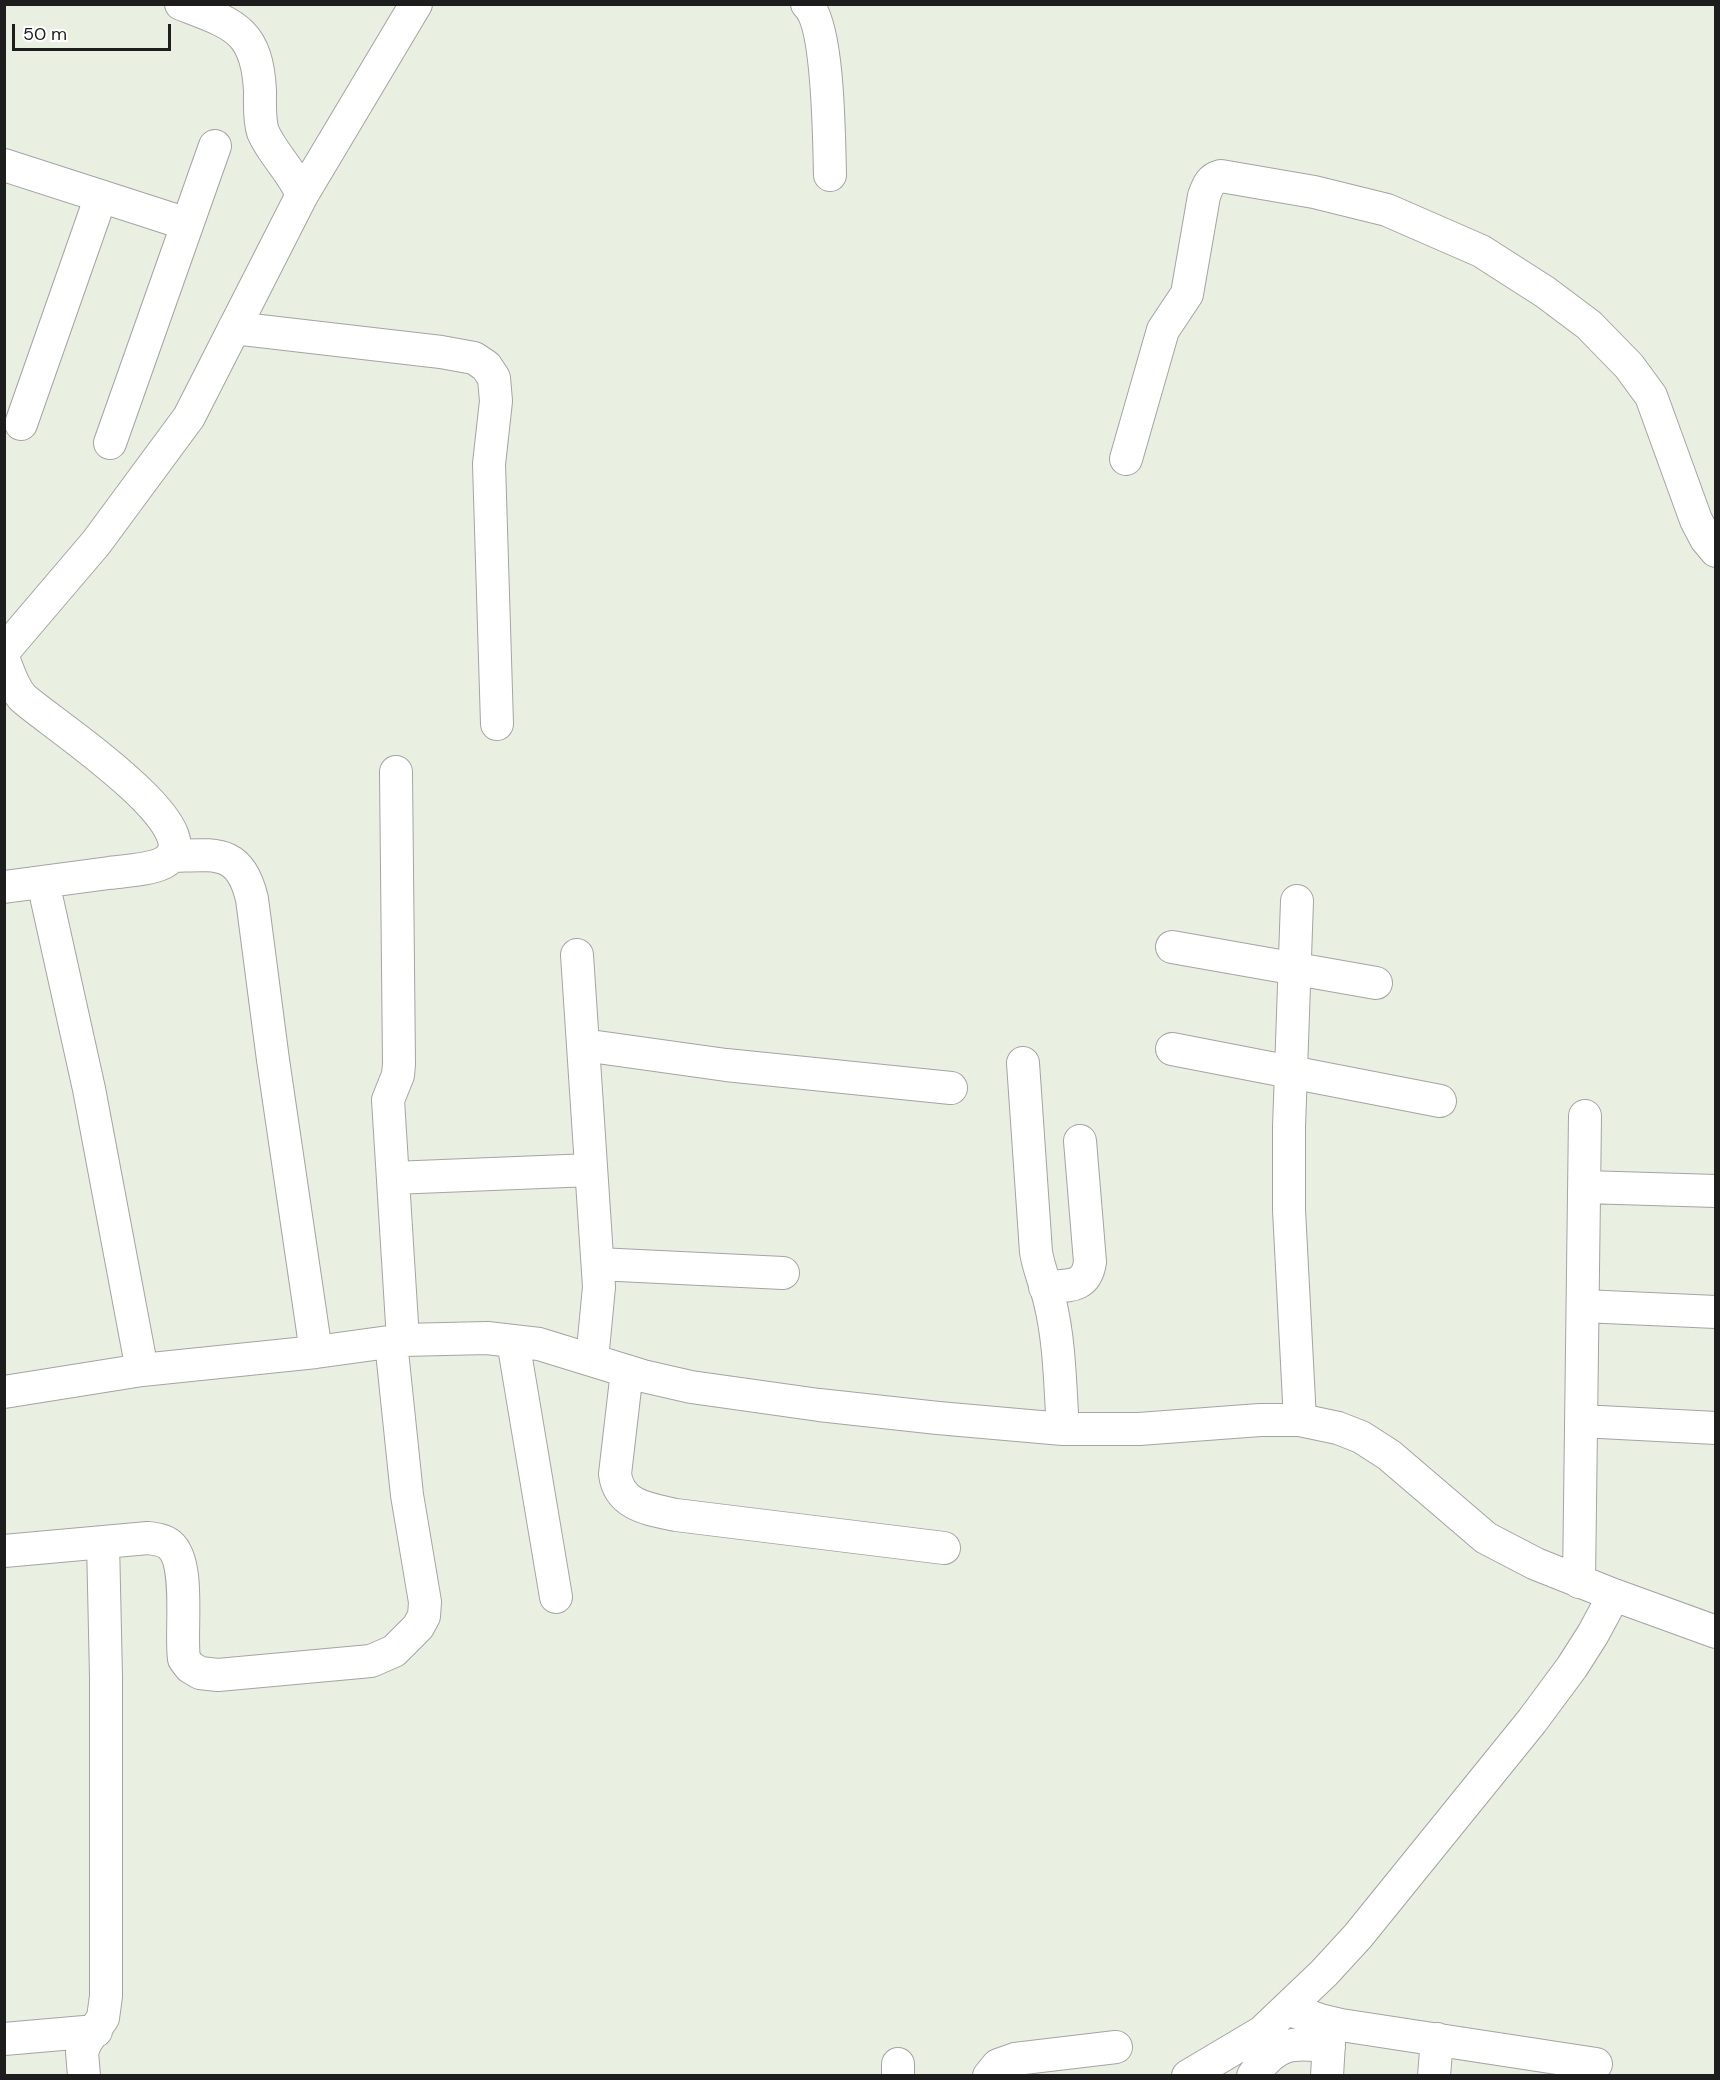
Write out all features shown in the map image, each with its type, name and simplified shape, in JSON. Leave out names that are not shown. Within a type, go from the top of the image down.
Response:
[{"type":"street","points":[[181,4],[225,21],[241,32],[251,46],[257,62],[263,131],[297,183],[302,195]]},
{"type":"street","points":[[4,651],[96,543],[189,417],[302,195],[416,4]]},
{"type":"street","points":[[807,4],[812,9],[817,22],[823,52],[830,175]]},
{"type":"street","points":[[110,443],[215,146]]},
{"type":"street","points":[[4,165],[187,224]]},
{"type":"street","points":[[1126,459],[1163,330],[1187,294],[1204,196],[1213,178],[1229,177],[1314,192],[1387,210],[1481,251],[1545,292],[1589,325],[1629,366],[1651,396],[1696,520],[1706,539],[1716,551]]},
{"type":"street","points":[[21,424],[100,196]]},
{"type":"street","points":[[234,328],[441,352],[474,358],[486,366],[494,378],[496,401],[489,464],[496,724]]},
{"type":"street","points":[[4,660],[11,680],[21,695],[136,787],[155,808],[169,827],[174,843],[171,856]]},
{"type":"street","points":[[4,1551],[148,1538],[159,1539],[170,1545],[177,1554],[184,1595],[184,1659],[189,1667],[200,1673],[242,1674],[371,1661],[394,1651],[418,1626],[424,1616],[425,1602],[407,1495],[397,1341],[393,1178],[388,1100],[398,1075],[399,1064],[396,772]]},
{"type":"street","points":[[4,887],[132,870],[162,863],[171,856],[220,856],[234,863],[241,870],[249,884],[252,899],[274,1071],[316,1352]]},
{"type":"street","points":[[43,882],[89,1089],[142,1370]]},
{"type":"street","points":[[1297,901],[1289,1210],[1299,1420]]},
{"type":"street","points":[[1172,947],[1376,983]]},
{"type":"street","points":[[577,956],[599,1287],[592,1360]]},
{"type":"street","points":[[583,1045],[726,1065],[951,1088]]},
{"type":"street","points":[[1172,1049],[1440,1101]]},
{"type":"street","points":[[1023,1064],[1036,1252],[1050,1303],[1056,1340],[1063,1429]]},
{"type":"street","points":[[1579,1581],[1586,1116]]},
{"type":"street","points":[[1045,1287],[1081,1283],[1088,1275],[1090,1262],[1080,1142]]},
{"type":"street","points":[[393,1178],[591,1170]]},
{"type":"street","points":[[1585,1187],[1716,1191]]},
{"type":"street","points":[[598,1264],[783,1273]]},
{"type":"street","points":[[1583,1306],[1716,1312]]},
{"type":"street","points":[[4,1392],[142,1370],[397,1341],[487,1338],[539,1344],[627,1371],[691,1387],[819,1405],[938,1418],[1063,1429],[1139,1429],[1260,1420],[1299,1420],[1338,1428],[1361,1437],[1389,1455],[1486,1538],[1536,1564],[1716,1632]]},
{"type":"street","points":[[513,1341],[556,1598]]},
{"type":"street","points":[[627,1371],[615,1474],[616,1486],[621,1494],[634,1503],[676,1515],[944,1548]]},
{"type":"street","points":[[1581,1421],[1716,1428]]},
{"type":"street","points":[[84,2076],[82,2052],[86,2042],[96,2031],[103,2018],[106,1996],[106,1677],[103,1542]]},
{"type":"street","points":[[1188,2076],[1262,2032],[1324,1973],[1358,1936],[1532,1721],[1572,1667],[1614,1595]]},
{"type":"street","points":[[1287,2009],[1329,2048]]},
{"type":"street","points":[[4,2039],[96,2031]]},
{"type":"street","points":[[1434,2076],[1437,2039]]},
{"type":"street","points":[[1253,2076],[1275,2051],[1290,2044],[1304,2043],[1329,2048],[1437,2039],[1541,2065],[1596,2064]]},
{"type":"street","points":[[989,2076],[998,2065],[1015,2059],[1083,2063],[1116,2047]]}]
